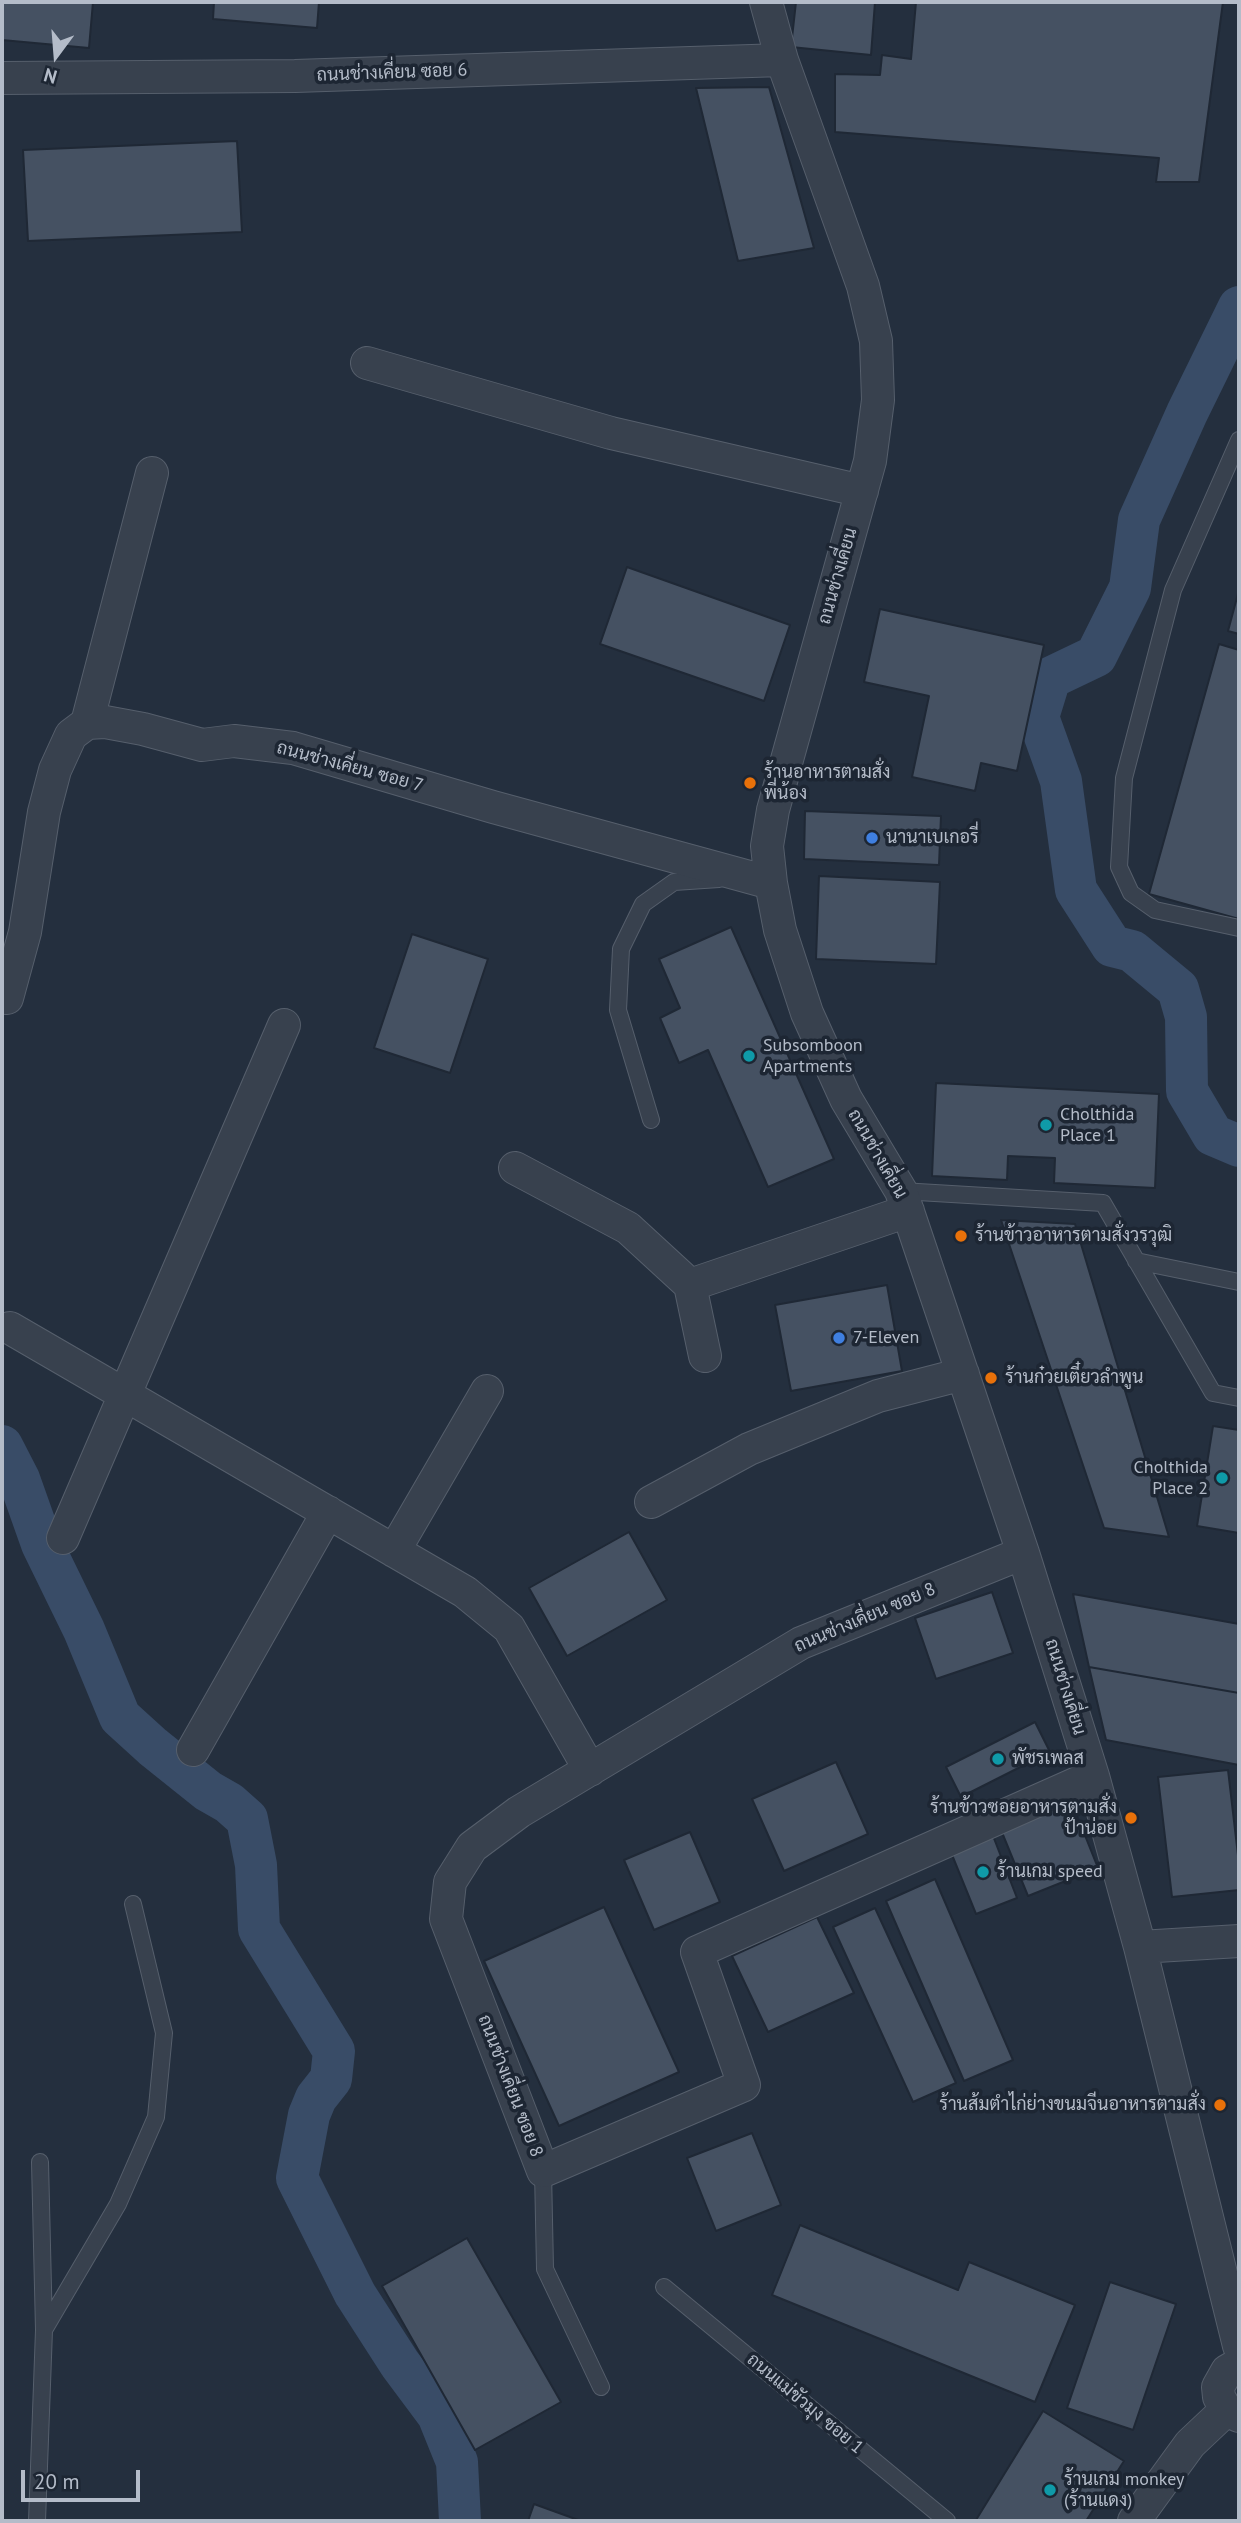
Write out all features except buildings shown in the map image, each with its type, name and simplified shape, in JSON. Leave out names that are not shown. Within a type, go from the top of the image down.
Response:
[{"type":"street","name":"ถนนช่างเคี่ยน","points":[[765,2],[782,60],[863,286],[876,341],[878,400],[870,461],[773,810],[767,846],[780,930],[807,1013],[846,1099],[905,1201],[1023,1553],[1093,1776],[1140,1947],[1239,2346]]},
{"type":"street","name":"ถนนช่างเคี่ยน ซอย 6","points":[[2,78],[295,76],[782,60]]},
{"type":"street","points":[[367,363],[637,439],[862,491]]},
{"type":"street","points":[[7,998],[25,932],[44,812],[55,770],[71,734],[87,723],[152,473]]},
{"type":"street","name":"ถนนช่างเคี่ยน ซอย 7","points":[[87,723],[105,722],[143,729],[202,746],[234,741],[293,748],[494,807],[771,883]]},
{"type":"street","points":[[63,1538],[284,1025]]},
{"type":"street","points":[[515,1168],[628,1228],[690,1285],[705,1356]]},
{"type":"street","points":[[690,1285],[905,1201]]},
{"type":"street","points":[[10,1328],[465,1592],[509,1628],[590,1770]]},
{"type":"street","points":[[651,1502],[749,1449],[878,1396],[963,1374]]},
{"type":"street","points":[[394,1551],[487,1391]]},
{"type":"street","points":[[193,1750],[328,1512]]},
{"type":"street","name":"ถนนช่างเคี่ยน ซอย 8","points":[[1023,1553],[801,1643],[519,1812],[472,1847],[450,1882],[446,1919],[543,2172],[744,2085],[697,1952],[1093,1776]]},
{"type":"street","points":[[1140,1947],[1239,1941]]},
{"type":"street","points":[[1134,2521],[1190,2444],[1233,2413],[1219,2396],[1218,2387],[1227,2371],[1239,2364]]},
{"type":"lane","points":[[1239,440],[1173,590],[1124,778],[1119,866],[1130,893],[1155,909],[1239,928]]},
{"type":"lane","points":[[651,1120],[618,1010],[621,948],[643,904],[674,882],[711,879],[771,883]]},
{"type":"lane","points":[[905,1201],[1103,1203],[1213,1393],[1239,1398]]},
{"type":"lane","points":[[1136,1261],[1239,1282]]},
{"type":"lane","points":[[44,2330],[118,2204],[156,2117],[164,2033],[133,1904]]},
{"type":"lane","points":[[37,2521],[44,2330],[40,2162]]},
{"type":"lane","points":[[543,2172],[545,2269],[600,2387]]},
{"type":"lane","name":"ถนนแม่ขัวมุง ซอย 1","points":[[664,2287],[947,2521]]},
{"type":"waterway","points":[[1239,307],[1139,520],[1130,588],[1096,656],[1050,678],[1038,717],[1061,781],[1076,890],[1112,946],[1132,951],[1178,989],[1186,1017],[1187,1091],[1213,1135],[1239,1146]]},
{"type":"waterway","points":[[2,1446],[19,1479],[42,1544],[84,1630],[120,1717],[153,1747],[247,1819],[256,1865],[259,1929],[334,2051],[331,2079],[316,2098],[309,2115],[297,2178],[355,2294],[400,2364],[438,2415],[457,2462],[460,2521]]},
{"type":"place","name":"ร้านอาหารตามสั่ง พี่น้อง","points":[[750,783]]},
{"type":"place","name":"นานาเบเกอรี่","points":[[872,838]]},
{"type":"place","name":"Subsomboon Apartments","points":[[749,1056]]},
{"type":"place","name":"Cholthida Place 1","points":[[1046,1125]]},
{"type":"place","name":"ร้านข้าวอาหารตามสั่งวรวุฒิ","points":[[961,1236]]},
{"type":"place","name":"7-Eleven","points":[[839,1338]]},
{"type":"place","name":"ร้านก๋วยเตี๋ยวลำพูน","points":[[991,1378]]},
{"type":"place","name":"Cholthida Place 2","points":[[1222,1478]]},
{"type":"place","name":"พัชรเพลส","points":[[998,1759]]},
{"type":"place","name":"ร้านข้าวซอยอาหารตามสั่ง ป้าน่อย","points":[[1131,1818]]},
{"type":"place","name":"ร้านเกม speed","points":[[983,1872]]},
{"type":"place","name":"ร้านส้มตำไก่ย่างขนมจีนอาหารตามสั่ง","points":[[1220,2105]]},
{"type":"place","name":"ร้านเกม monkey (ร้านแดง)","points":[[1050,2490]]}]
